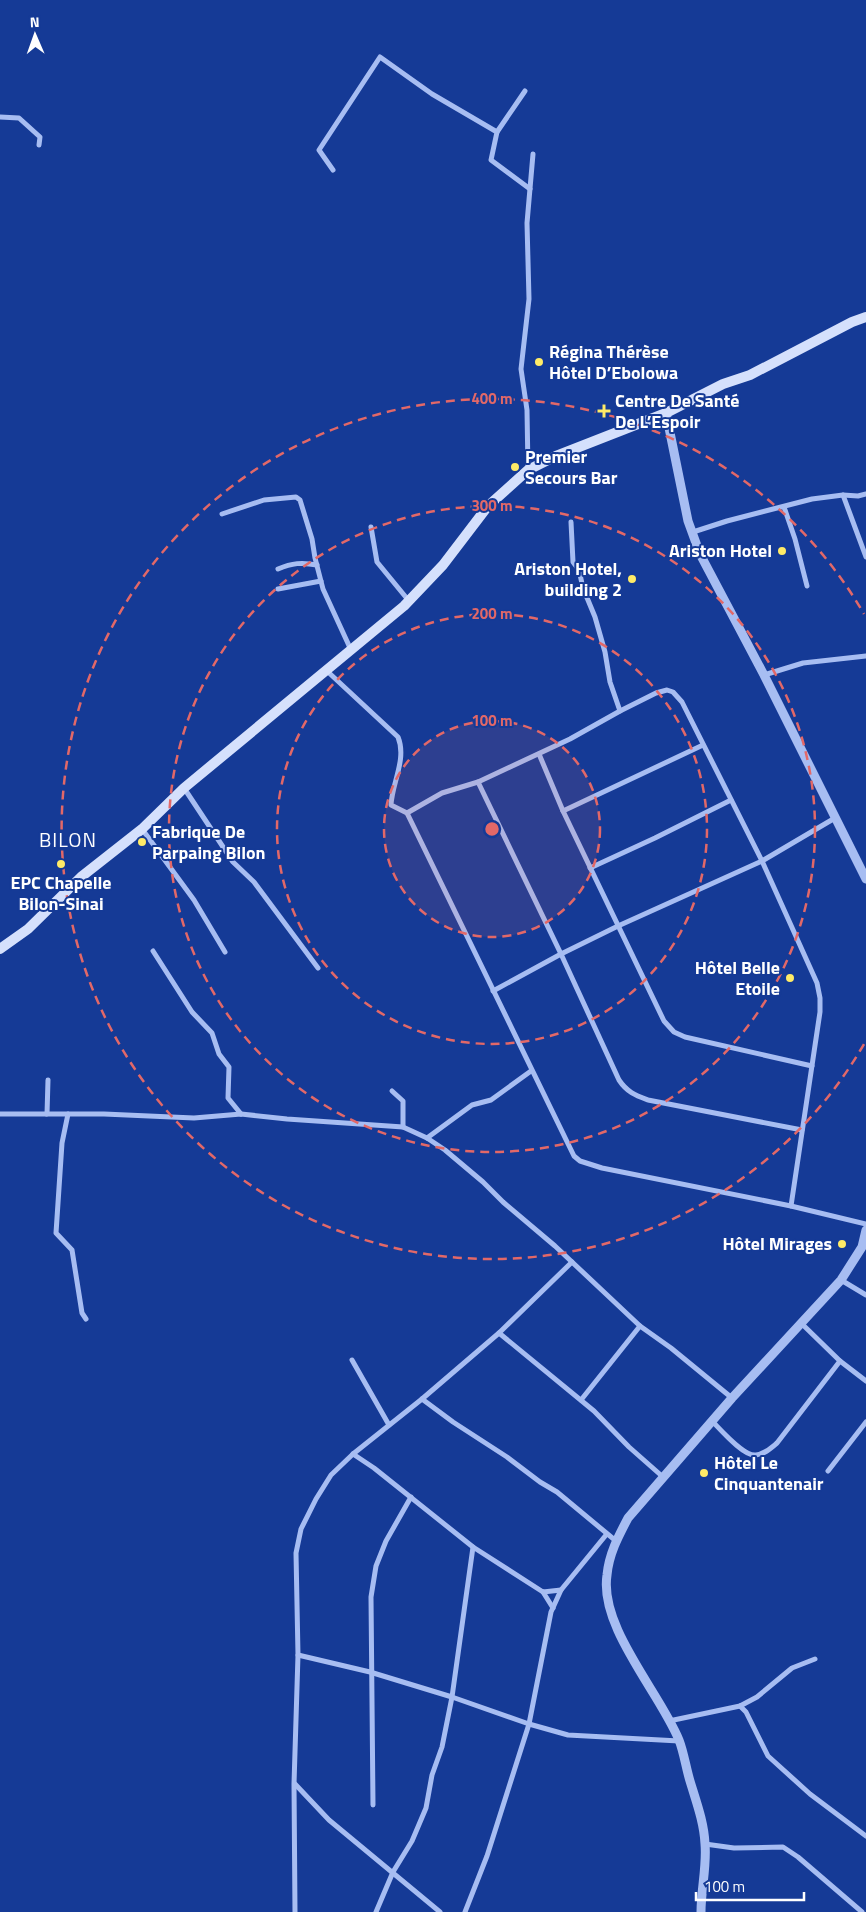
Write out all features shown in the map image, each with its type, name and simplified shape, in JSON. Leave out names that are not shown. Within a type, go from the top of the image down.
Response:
[{"type":"main road","points":[[0,949],[28,929],[81,877],[142,829],[184,788],[409,601],[443,565],[488,506],[528,470],[556,456],[666,413],[723,384],[750,375],[852,322],[866,317]]},
{"type":"street","points":[[332,170],[319,150],[380,57],[432,94],[497,132]]},
{"type":"street","points":[[525,90],[497,132],[491,160],[530,188]]},
{"type":"street","points":[[0,117],[19,118],[40,137],[39,145]]},
{"type":"street","points":[[528,470],[527,410],[521,369],[528,299],[527,223],[533,154]]},
{"type":"street","points":[[666,413],[688,521],[700,554],[764,675],[866,880]]},
{"type":"street","points":[[692,532],[812,499],[866,494]]},
{"type":"street","points":[[843,495],[866,557]]},
{"type":"street","points":[[222,514],[264,500],[296,497],[300,500],[312,539],[316,565],[321,581],[331,610],[351,650]]},
{"type":"street","points":[[784,507],[795,539],[806,586]]},
{"type":"street","points":[[571,522],[573,562],[579,570],[582,588],[595,617],[606,652],[610,682],[620,711]]},
{"type":"street","points":[[371,527],[377,562],[409,601]]},
{"type":"street","points":[[278,569],[303,562],[316,565]]},
{"type":"street","points":[[278,589],[321,581]]},
{"type":"street","points":[[764,675],[803,663],[866,656]]},
{"type":"street","points":[[326,671],[398,737],[400,743],[400,766],[391,805],[407,813],[492,992],[574,1156],[580,1161],[602,1168],[791,1206],[866,1224]]},
{"type":"street","points":[[407,813],[442,794],[478,782],[507,767],[539,754],[656,693],[667,690],[674,692],[682,702],[762,861],[817,983],[820,1012],[791,1206]]},
{"type":"street","points":[[562,811],[703,744]]},
{"type":"street","points":[[539,754],[562,811],[664,1021],[674,1032],[685,1037],[812,1066]]},
{"type":"street","points":[[478,782],[619,1080],[625,1089],[648,1100],[802,1130]]},
{"type":"street","points":[[184,788],[233,862],[254,882],[318,968]]},
{"type":"street","points":[[590,868],[731,800]]},
{"type":"street","points":[[492,992],[561,954],[618,926],[762,861],[835,818]]},
{"type":"street","points":[[142,829],[194,900],[225,952]]},
{"type":"street","points":[[153,951],[192,1012],[212,1033],[219,1054],[229,1067],[228,1098],[241,1114]]},
{"type":"street","points":[[427,1138],[472,1105],[491,1100],[531,1071]]},
{"type":"street","points":[[47,1114],[48,1080]]},
{"type":"street","points":[[392,1091],[403,1101],[403,1127]]},
{"type":"street","points":[[0,1114],[139,1114],[194,1118],[241,1114],[403,1127],[427,1138],[445,1150],[572,1262],[640,1326],[671,1348],[732,1398]]},
{"type":"street","points":[[68,1114],[62,1143],[56,1232],[72,1250],[82,1313],[86,1319]]},
{"type":"street","points":[[701,1912],[705,1844],[701,1821],[679,1741],[620,1636],[609,1602],[606,1576],[616,1542],[628,1518],[732,1398],[841,1280],[862,1247],[866,1230]]},
{"type":"street","points":[[295,1912],[294,1784],[298,1656],[296,1553],[301,1529],[316,1498],[331,1475],[353,1454],[422,1399],[499,1333],[572,1262]]},
{"type":"street","points":[[841,1280],[866,1295]]},
{"type":"street","points":[[800,1323],[840,1361],[866,1381]]},
{"type":"street","points":[[582,1400],[640,1326]]},
{"type":"street","points":[[499,1333],[582,1400],[629,1448],[663,1476]]},
{"type":"street","points":[[352,1360],[389,1425]]},
{"type":"street","points":[[712,1421],[747,1454],[756,1456],[764,1453],[777,1443],[840,1361]]},
{"type":"street","points":[[422,1399],[557,1492],[616,1542]]},
{"type":"street","points":[[828,1471],[866,1422]]},
{"type":"street","points":[[353,1454],[411,1497],[473,1547],[507,1567],[543,1592],[553,1608]]},
{"type":"street","points":[[373,1805],[370,1672],[371,1598],[376,1566],[386,1541],[411,1497]]},
{"type":"street","points":[[465,1912],[487,1856],[529,1724],[553,1608],[561,1590],[606,1535]]},
{"type":"street","points":[[376,1912],[393,1872],[412,1841],[426,1808],[432,1775],[442,1747],[452,1697],[473,1547]]},
{"type":"street","points":[[543,1592],[561,1590]]},
{"type":"street","points":[[298,1656],[370,1672],[568,1735],[679,1741]]},
{"type":"street","points":[[669,1721],[740,1706],[757,1697],[792,1668],[814,1659]]},
{"type":"street","points":[[740,1706],[746,1712],[768,1756],[810,1794],[866,1836]]},
{"type":"street","points":[[294,1784],[330,1820],[440,1912]]},
{"type":"street","points":[[705,1844],[734,1848],[783,1848],[798,1857],[862,1912]]},
{"type":"place","name":"Régina Thérèse Hôtel D’Ebolowa","points":[[539,362]]},
{"type":"place","name":"Centre De Santé De L’Espoir","points":[[604,411]]},
{"type":"place","name":"Premier Secours Bar","points":[[515,467]]},
{"type":"place","name":"Ariston Hotel","points":[[782,551]]},
{"type":"place","name":"Ariston Hotel, building 2","points":[[632,579]]},
{"type":"place","name":"Fabrique De Parpaing Bilon","points":[[142,842]]},
{"type":"place","name":"EPC Chapelle Bilon-Sinai","points":[[61,864]]},
{"type":"place","name":"Hôtel Belle Etoile","points":[[790,978]]},
{"type":"place","name":"Hôtel Mirages","points":[[842,1244]]},
{"type":"place","name":"Hôtel Le Cinquantenair","points":[[704,1473]]},
{"type":"district","name":"BILON","points":[[68,840]]}]
